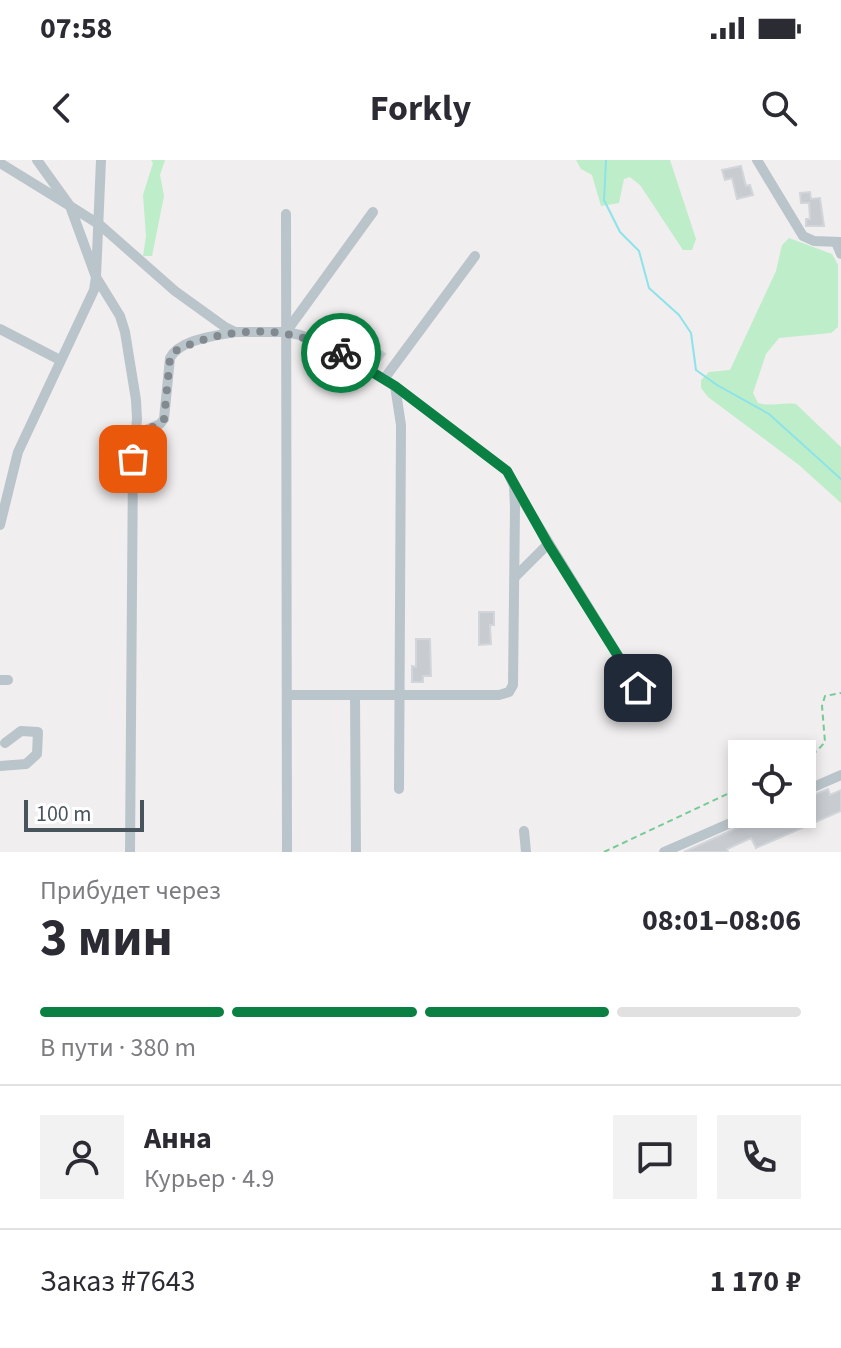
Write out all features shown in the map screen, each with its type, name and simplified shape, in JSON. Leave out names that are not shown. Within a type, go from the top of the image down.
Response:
[{"type":"street","points":[[37,160],[70,206],[96,277],[120,316],[136,400],[130,852]]},
{"type":"street","points":[[0,525],[18,452],[94,290],[100,225],[101,160]]},
{"type":"street","points":[[757,160],[803,236],[814,241],[839,242],[841,254]]},
{"type":"street","points":[[0,163],[100,225],[175,291],[235,332]]},
{"type":"street","points":[[286,332],[373,212]]},
{"type":"street","points":[[286,214],[287,852]]},
{"type":"street","points":[[384,379],[475,256]]},
{"type":"street","points":[[0,329],[60,360]]},
{"type":"street","points":[[136,434],[160,424],[164,419],[173,352],[208,337],[235,332],[286,332],[332,348],[395,386],[507,471],[548,544],[654,714]]},
{"type":"street","points":[[395,386],[401,425],[399,789]]},
{"type":"street","points":[[288,695],[499,695],[509,692],[513,685],[514,486]]},
{"type":"street","points":[[515,577],[548,544]]},
{"type":"street","points":[[355,695],[356,852]]},
{"type":"street","points":[[0,766],[26,764],[37,754],[38,732],[21,731],[5,743]]},
{"type":"street","points":[[816,786],[841,775]]},
{"type":"street","points":[[664,852],[682,848],[728,825]]},
{"type":"street","points":[[524,831],[526,852]]},
{"type":"path","points":[[816,751],[825,742],[822,706],[825,696],[841,693]]},
{"type":"path","points":[[604,852],[728,794]]},
{"type":"green space","points":[[151,160],[165,160],[160,175],[164,196],[152,256],[143,256],[146,236],[143,195],[153,163]]},
{"type":"green space","points":[[576,160],[670,160],[696,239],[692,250],[683,250],[640,185],[630,177],[624,179],[619,203],[601,206],[592,175],[581,169]]},
{"type":"green space","points":[[789,238],[832,254],[838,265],[838,327],[831,333],[779,338],[766,354],[753,393],[758,403],[796,404],[841,447],[841,503],[799,465],[708,397],[701,388],[701,380],[709,372],[730,370],[776,271],[782,245]]},
{"type":"building","points":[[741,166],[746,186],[750,185],[753,195],[737,199],[732,178],[725,180],[722,170]]},
{"type":"building","points":[[810,192],[811,199],[820,198],[824,226],[806,226],[806,219],[810,219],[809,203],[801,203],[800,193]]},
{"type":"building","points":[[361,331],[371,338],[368,342],[385,354],[376,365],[352,344]]},
{"type":"building","points":[[479,612],[494,612],[494,625],[490,625],[491,644],[479,645]]},
{"type":"building","points":[[416,639],[430,639],[431,676],[423,676],[423,682],[412,682],[412,666],[416,667]]},
{"type":"building","points":[[828,789],[830,795],[841,790],[841,811],[816,822],[816,794]]},
{"type":"building","points":[[736,828],[802,828],[756,848],[751,838],[727,849],[728,852],[684,852]]},
{"type":"waterway","points":[[606,160],[604,200],[620,232],[639,251],[649,288],[679,315],[691,333],[696,370],[769,414],[841,479]]},
{"type":"way so far","points":[[133,459],[136,434],[160,424],[164,419],[170,358],[173,352],[188,344],[235,332],[286,332],[341,353]]},
{"type":"route","points":[[341,353],[395,386],[507,471],[548,544],[638,688]]}]
